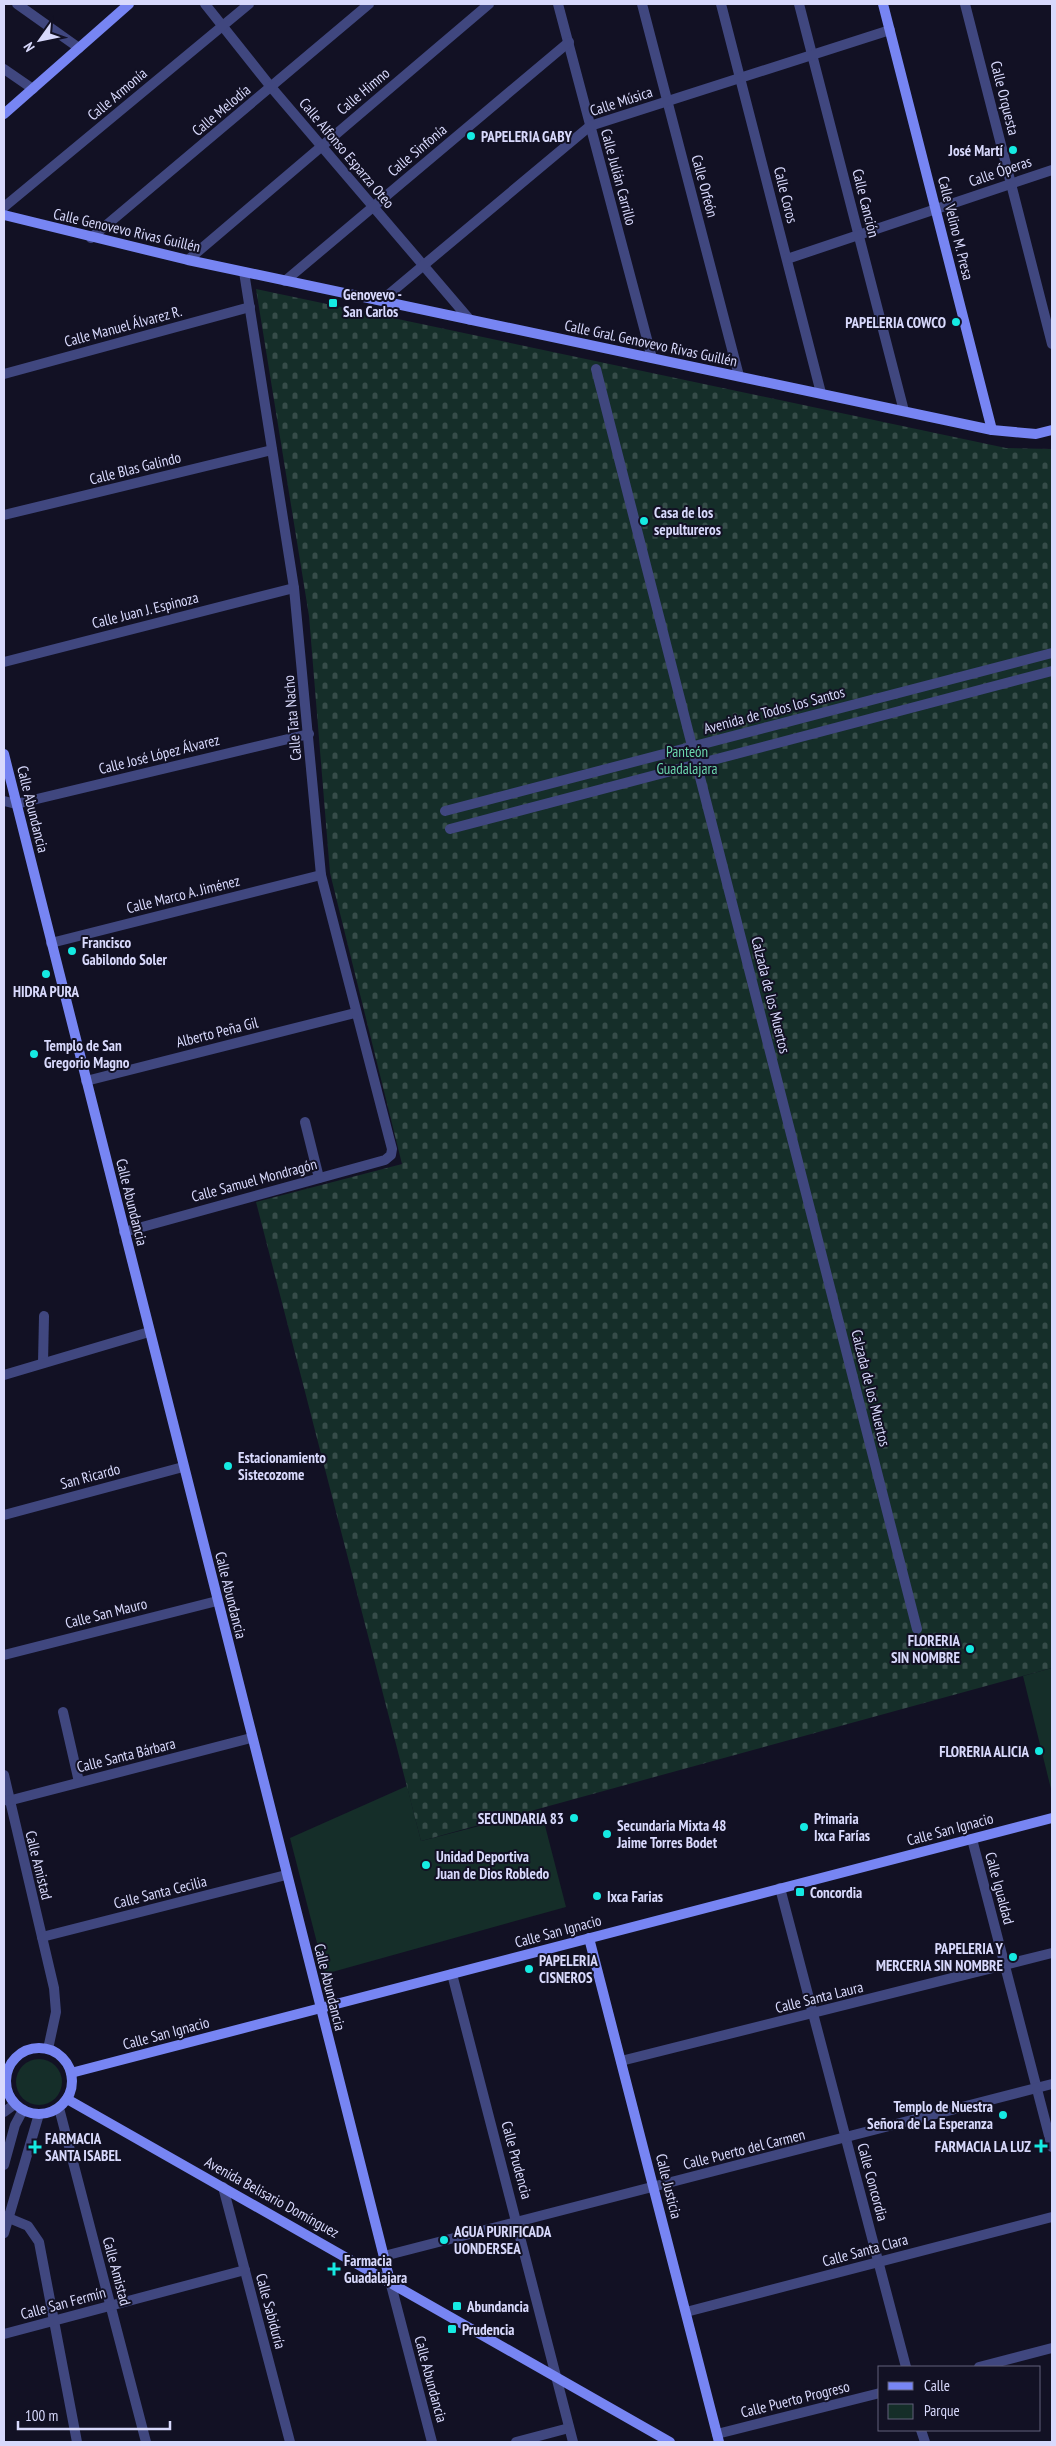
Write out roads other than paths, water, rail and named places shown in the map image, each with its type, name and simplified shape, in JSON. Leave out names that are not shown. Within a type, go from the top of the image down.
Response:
[{"type":"street","points":[[17,4],[79,48]]},
{"type":"street","points":[[4,114],[128,4]]},
{"type":"street","name":"Calle Alfonso Esparza Oteo","points":[[205,4],[271,87],[470,320]]},
{"type":"street","name":"Calle Armonía","points":[[4,207],[249,4]]},
{"type":"street","name":"Calle Melodía","points":[[91,238],[369,4]]},
{"type":"street","name":"Calle Himno","points":[[188,260],[489,4]]},
{"type":"street","name":"Calle Julián Carrillo","points":[[558,4],[652,358]]},
{"type":"street","name":"Calle Orfeón","points":[[642,4],[739,376]]},
{"type":"street","name":"Calle Coros","points":[[721,4],[821,394]]},
{"type":"street","name":"Calle Canción","points":[[799,4],[904,411]]},
{"type":"street","name":"Calle Velino M. Presa","points":[[883,4],[992,430]]},
{"type":"street","name":"Calle Orquesta","points":[[965,4],[1052,344]]},
{"type":"street","name":"Calle Música","points":[[382,300],[590,126],[890,30]]},
{"type":"street","name":"Calle Sinfonía","points":[[285,281],[569,42]]},
{"type":"street","points":[[4,69],[33,89]]},
{"type":"street","name":"Calle Óperas","points":[[787,259],[1052,170]]},
{"type":"street","name":"Calle Genovevo Rivas Guillén","points":[[4,215],[91,238],[244,272]]},
{"type":"street","name":"Calle Gral. Genovevo Rivas Guillén","points":[[244,272],[992,430],[1036,434],[1052,430]]},
{"type":"street","name":"Calle Tata Nacho","points":[[244,272],[294,588],[321,875],[355,1013],[392,1149],[391,1155]]},
{"type":"street","name":"Calle Manuel Álvarez R.","points":[[4,374],[250,307]]},
{"type":"street","name":"Calzada de los Muertos","points":[[596,369],[917,1629]]},
{"type":"street","name":"Calle Blas Galindo","points":[[4,515],[272,450]]},
{"type":"street","name":"Calle Juan J. Espinoza","points":[[4,662],[294,588]]},
{"type":"street","name":"Avenida de Todos los Santos","points":[[445,811],[1052,653]]},
{"type":"street","points":[[450,829],[1052,671]]},
{"type":"street","name":"Calle José López Álvarez","points":[[16,804],[309,734]]},
{"type":"street","name":"Calle Abundancia","points":[[4,754],[319,2008],[432,2442]]},
{"type":"street","points":[[4,801],[16,804]]},
{"type":"street","name":"Calle Marco A. Jiménez","points":[[51,943],[321,875]]},
{"type":"street","name":"Alberto Peña Gil","points":[[86,1081],[355,1013]]},
{"type":"street","points":[[305,1122],[320,1178]]},
{"type":"street","name":"Calle Samuel Mondragón","points":[[124,1232],[385,1160],[391,1155]]},
{"type":"street","points":[[43,1363],[44,1316]]},
{"type":"street","points":[[4,1375],[149,1332]]},
{"type":"street","name":"San Ricardo","points":[[4,1515],[183,1467]]},
{"type":"street","name":"Calle San Mauro","points":[[4,1655],[217,1601]]},
{"type":"street","points":[[63,1712],[79,1782]]},
{"type":"street","name":"Calle Santa Bárbara","points":[[8,1801],[251,1738]]},
{"type":"street","name":"Calle Amistad","points":[[4,1775],[8,1801],[54,1988],[56,2012],[48,2049]]},
{"type":"street","name":"Calle San Ignacio","points":[[71,2073],[1052,1818]]},
{"type":"street","name":"Calle Igualdad","points":[[972,1839],[1052,2148]]},
{"type":"street","name":"Calle Santa Cecilia","points":[[42,1937],[286,1875]]},
{"type":"street","name":"Calle Concordia","points":[[780,1888],[906,2366]]},
{"type":"street","name":"Calle Justicia","points":[[589,1938],[718,2438]]},
{"type":"street","name":"Calle Santa Laura","points":[[621,2062],[1052,1953]]},
{"type":"street","name":"Calle Prudencia","points":[[452,1974],[573,2442]]},
{"type":"street","points":[[48,2049],[59,2054],[67,2062],[72,2082],[67,2099],[59,2108],[39,2114],[19,2107],[7,2089],[7,2065],[27,2050],[48,2049]]},
{"type":"street","name":"Calle Puerto del Carmen","points":[[384,2256],[1052,2084]]},
{"type":"street","name":"Avenida Belisario Domínguez","points":[[67,2099],[390,2281],[670,2442]]},
{"type":"street","points":[[4,2112],[19,2107]]},
{"type":"street","points":[[4,2166],[19,2107]]},
{"type":"street","name":"Calle Amistad","points":[[59,2108],[146,2442]]},
{"type":"street","points":[[4,2233],[6,2217],[39,2114]]},
{"type":"street","name":"Calle Sabiduría","points":[[224,2187],[290,2442]]},
{"type":"street","points":[[6,2217],[28,2226],[39,2242],[77,2442]]},
{"type":"street","name":"Calle Santa Clara","points":[[686,2312],[1052,2217]]},
{"type":"street","name":"Calle San Fermín","points":[[4,2334],[245,2270]]},
{"type":"street","points":[[983,2366],[1052,2348]]},
{"type":"street","name":"Calle Puerto Progreso","points":[[718,2438],[878,2394]]},
{"type":"street","points":[[516,2442],[569,2428]]},
{"type":"place","name":"PAPELERIA GABY","points":[[471,136]]},
{"type":"place","name":"José Martí","points":[[1013,150]]},
{"type":"place","name":"Genovevo - San Carlos","points":[[333,303]]},
{"type":"place","name":"PAPELERIA COWCO","points":[[956,322]]},
{"type":"place","name":"Casa de los sepultureros","points":[[644,521]]},
{"type":"place","name":"Francisco Gabilondo Soler","points":[[72,951]]},
{"type":"place","name":"HIDRA PURA","points":[[46,974]]},
{"type":"place","name":"Templo de San Gregorio Magno","points":[[34,1054]]},
{"type":"place","name":"Estacionamiento Sistecozome","points":[[228,1466]]},
{"type":"place","name":"FLORERIA SIN NOMBRE","points":[[970,1649]]},
{"type":"place","name":"FLORERIA ALICIA","points":[[1039,1751]]},
{"type":"place","name":"SECUNDARIA 83","points":[[574,1818]]},
{"type":"place","name":"Primaria Ixca Farías","points":[[804,1827]]},
{"type":"place","name":"Secundaria Mixta 48 Jaime Torres Bodet","points":[[607,1834]]},
{"type":"place","name":"Unidad Deportiva Juan de Dios Robledo","points":[[426,1865]]},
{"type":"place","name":"Concordia","points":[[800,1892]]},
{"type":"place","name":"Ixca Farias","points":[[597,1896]]},
{"type":"place","name":"PAPELERIA Y MERCERIA SIN NOMBRE","points":[[1013,1957]]},
{"type":"place","name":"PAPELERIA CISNEROS","points":[[529,1969]]},
{"type":"place","name":"Templo de Nuestra Señora de La Esperanza","points":[[1003,2115]]},
{"type":"place","name":"FARMACIA LA LUZ","points":[[1041,2146]]},
{"type":"place","name":"FARMACIA SANTA ISABEL","points":[[35,2147]]},
{"type":"place","name":"AGUA PURIFICADA UONDERSEA","points":[[444,2240]]},
{"type":"place","name":"Farmacia Guadalajara","points":[[334,2269]]},
{"type":"place","name":"Abundancia","points":[[457,2306]]},
{"type":"place","name":"Prudencia","points":[[452,2329]]},
{"type":"park label","name":"Panteón Guadalajara","points":[[687,760]]}]
